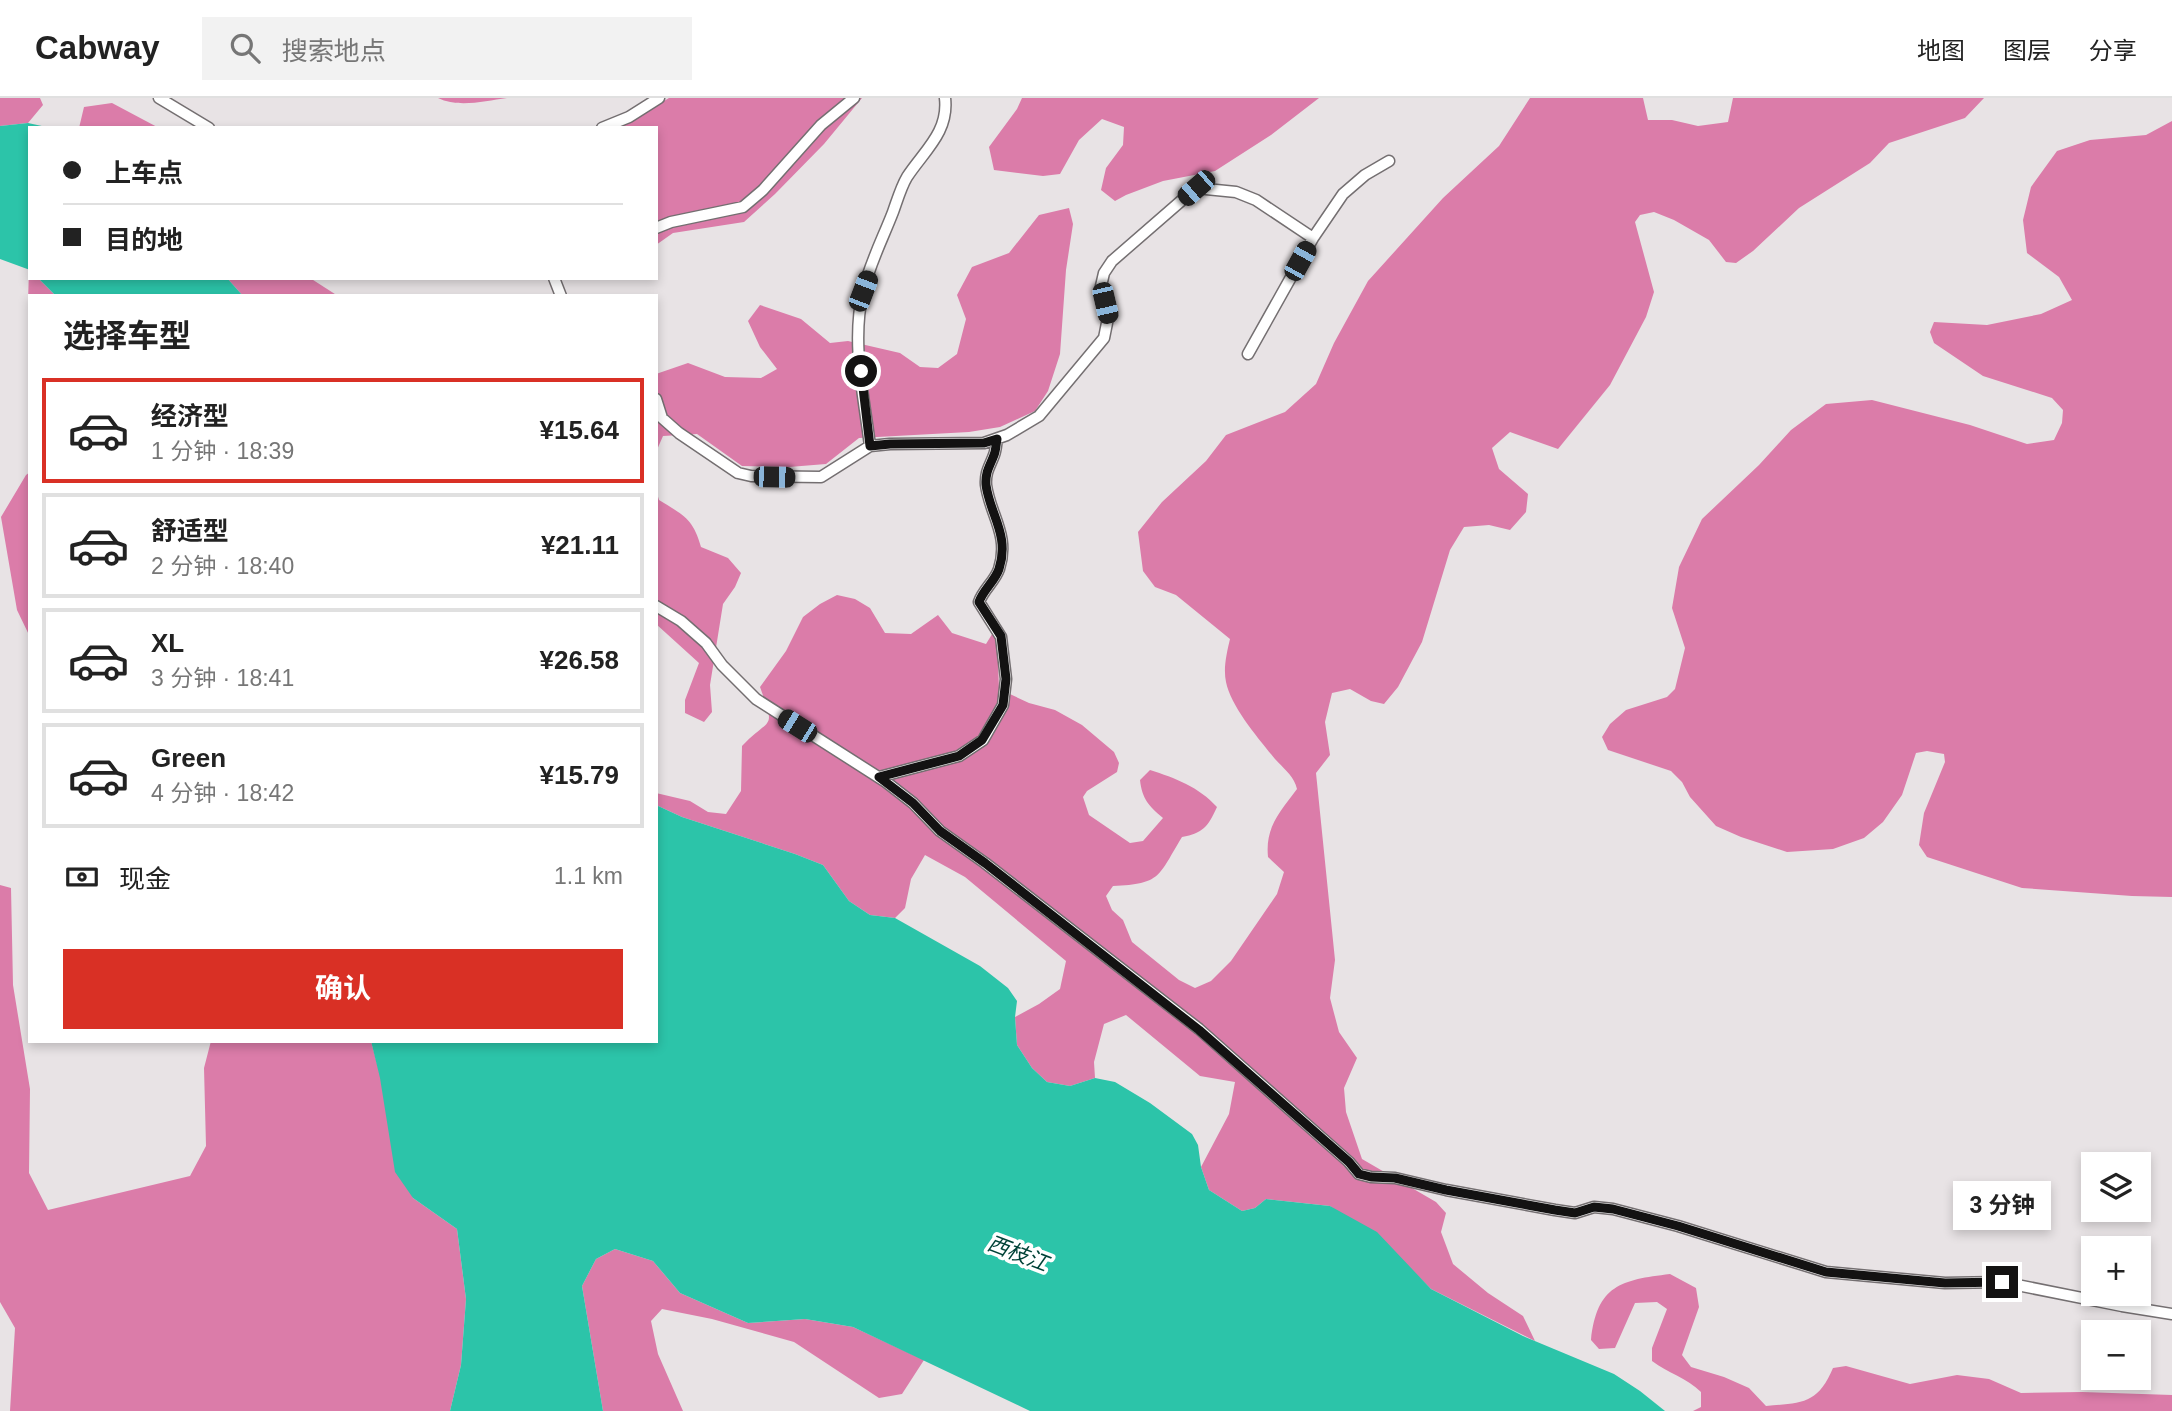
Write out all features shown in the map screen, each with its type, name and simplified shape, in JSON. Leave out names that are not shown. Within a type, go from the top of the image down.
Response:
[{"type":"street","points":[[160,98],[206,126]]},
{"type":"street","points":[[607,126],[629,117],[659,98]]},
{"type":"street","points":[[658,227],[743,207],[763,190],[821,125],[854,98]]},
{"type":"street","points":[[870,446],[857,346],[863,291],[906,178],[939,134],[944,122],[945,98]]},
{"type":"street","points":[[1248,354],[1313,238],[1343,194],[1365,175],[1389,161]]},
{"type":"street","points":[[658,405],[662,418],[679,433],[738,473],[751,476],[821,477],[870,446],[984,443],[1007,435],[1039,416],[1104,338],[1108,318],[1101,286],[1104,273],[1112,261],[1196,188],[1236,192],[1256,200],[1313,238]]},
{"type":"street","points":[[879,777],[959,756],[982,740],[1003,705],[1006,679],[1001,636],[979,602],[998,571],[1000,554],[1001,530],[986,484],[986,471],[994,455],[997,439]]},
{"type":"street","points":[[658,607],[681,621],[706,643],[722,665],[756,699],[879,777],[913,803],[940,831],[1199,1030],[1349,1162],[1359,1174],[1395,1178],[1575,1213],[1594,1207],[1613,1209],[1678,1226],[1826,1272],[1945,1283],[2002,1282],[2172,1314]]},
{"type":"shaded area","points":[[0,98],[40,98],[43,105],[28,123],[0,126]]},
{"type":"shaded area","points":[[438,98],[507,98],[454,103]]},
{"type":"shaded area","points":[[669,98],[862,98],[824,144],[744,222],[673,233],[658,244],[658,126],[621,126]]},
{"type":"shaded area","points":[[1022,98],[1319,98],[1271,135],[1215,171],[1163,181],[1115,201],[1101,190],[1106,168],[1123,145],[1124,127],[1102,119],[1079,140],[1060,174],[1043,176],[994,170],[989,147]]},
{"type":"shaded area","points":[[1530,98],[1643,98],[1648,120],[1672,120],[1698,126],[1728,122],[1733,98],[1984,98],[1965,118],[1889,143],[1870,163],[1799,208],[1753,251],[1736,263],[1726,262],[1709,240],[1674,220],[1654,212],[1640,215],[1635,222],[1654,292],[1646,317],[1610,385],[1558,449],[1510,432],[1492,448],[1499,469],[1528,494],[1526,512],[1510,530],[1489,525],[1464,527],[1450,550],[1422,642],[1398,687],[1384,704],[1371,701],[1350,689],[1332,693],[1325,722],[1330,755],[1316,773],[1335,960],[1330,998],[1339,1032],[1357,1058],[1344,1088],[1346,1112],[1362,1159],[1436,1202],[1446,1213],[1441,1232],[1453,1264],[1488,1293],[1523,1316],[1535,1341],[1431,1289],[1404,1262],[1330,1206],[1266,1199],[1255,1208],[1242,1211],[1209,1190],[1201,1167],[1229,1114],[1235,1082],[1200,1076],[1126,1015],[1104,1024],[1094,1062],[1095,1078],[1070,1086],[1047,1082],[1032,1068],[1017,1045],[1015,1017],[1060,989],[1066,961],[965,877],[925,855],[911,879],[905,908],[895,918],[870,915],[849,901],[823,865],[682,817],[658,806],[658,793],[690,801],[708,812],[726,814],[741,791],[742,746],[768,722],[768,711],[760,687],[786,651],[803,617],[837,595],[855,599],[870,608],[885,633],[911,634],[938,615],[952,633],[986,644],[994,631],[997,637],[999,689],[1029,703],[1055,710],[1082,725],[1114,752],[1119,763],[1117,772],[1087,791],[1083,797],[1089,815],[1130,843],[1143,841],[1163,818],[1150,806],[1142,792],[1140,780],[1150,770],[1194,789],[1217,807],[1204,828],[1182,837],[1157,875],[1141,883],[1113,886],[1106,896],[1112,910],[1123,920],[1132,942],[1179,980],[1195,988],[1211,981],[1231,961],[1277,894],[1284,872],[1268,857],[1269,837],[1275,820],[1297,789],[1291,776],[1246,722],[1229,692],[1225,671],[1230,639],[1176,595],[1155,587],[1143,571],[1138,532],[1162,502],[1206,461],[1226,435],[1285,412],[1316,384],[1334,343],[1368,281],[1443,198],[1499,146]]},
{"type":"shaded area","points":[[112,103],[155,126],[79,126],[84,107]]},
{"type":"shaded area","points":[[2172,121],[2172,897],[2022,888],[1927,857],[1919,845],[1924,813],[1945,762],[1944,754],[1927,751],[1916,753],[1902,795],[1883,822],[1864,838],[1833,849],[1787,852],[1716,826],[1671,771],[1608,750],[1602,737],[1610,724],[1626,710],[1667,697],[1675,689],[1685,648],[1672,608],[1679,567],[1702,519],[1759,465],[1791,430],[1826,404],[1872,400],[1970,425],[2027,444],[2054,440],[2062,423],[2063,410],[2052,398],[1983,376],[1934,343],[1930,332],[1934,322],[1987,325],[2041,314],[2072,300],[2059,277],[2027,253],[2023,220],[2031,187],[2057,151],[2090,140],[2146,135]]},
{"type":"shaded area","points":[[1069,208],[1073,224],[1066,270],[1060,354],[1048,391],[1035,411],[1000,427],[969,432],[859,438],[826,464],[789,467],[742,466],[697,434],[663,436],[658,447],[658,373],[688,363],[725,377],[761,378],[777,369],[760,347],[748,321],[760,305],[801,319],[830,343],[848,341],[900,353],[920,367],[938,368],[957,354],[966,319],[957,295],[972,267],[1009,253],[1039,215]]},
{"type":"shaded area","points":[[29,280],[40,280],[54,294],[28,294]]},
{"type":"shaded area","points":[[229,280],[313,280],[335,294],[241,294]]},
{"type":"shaded area","points":[[28,474],[28,633],[17,610],[1,517]]},
{"type":"shaded area","points":[[658,497],[691,523],[701,547],[728,558],[741,573],[723,604],[710,685],[712,712],[704,722],[685,713],[685,700],[699,663],[658,626]]},
{"type":"shaded area","points":[[0,885],[11,888],[13,985],[30,1089],[29,1173],[48,1210],[190,1176],[206,1146],[204,1068],[210,1043],[372,1043],[413,1198],[457,1229],[466,1299],[461,1365],[450,1411],[10,1411],[15,1328],[0,1302]]},
{"type":"shaded area","points":[[615,1249],[653,1261],[680,1293],[748,1323],[805,1319],[853,1327],[924,1360],[902,1394],[879,1398],[794,1342],[712,1319],[662,1309],[651,1321],[658,1354],[683,1411],[603,1411],[582,1286],[596,1259]]},
{"type":"shaded area","points":[[1670,1274],[1696,1288],[1699,1307],[1682,1355],[1691,1367],[1749,1388],[1766,1406],[1799,1402],[1815,1395],[1833,1368],[1846,1366],[1910,1384],[1957,1375],[1989,1379],[2021,1393],[2172,1395],[2172,1411],[1693,1411],[1701,1407],[1701,1392],[1652,1361],[1652,1348],[1667,1309],[1657,1302],[1635,1303],[1615,1348],[1599,1349],[1591,1340],[1599,1307],[1614,1289],[1638,1279]]},
{"type":"water","points":[[28,123],[42,126],[28,126],[28,269],[0,259],[0,126]]},
{"type":"water","points":[[40,280],[229,280],[241,294],[54,294]]},
{"type":"water","name":"西枝江","points":[[658,806],[682,817],[823,865],[849,901],[870,915],[895,918],[980,966],[1008,988],[1017,1001],[1017,1045],[1032,1068],[1047,1082],[1070,1086],[1095,1078],[1115,1082],[1150,1103],[1192,1134],[1198,1145],[1201,1167],[1209,1190],[1242,1211],[1255,1208],[1266,1199],[1330,1206],[1377,1232],[1431,1289],[1523,1336],[1614,1374],[1665,1411],[1030,1411],[853,1327],[805,1319],[748,1323],[680,1293],[653,1261],[615,1249],[596,1259],[582,1286],[603,1411],[450,1411],[461,1365],[466,1299],[457,1229],[413,1198],[395,1172],[371,1043],[658,1043]]},
{"type":"route","points":[[861,371],[870,446],[984,443],[997,439],[994,455],[986,471],[986,484],[1001,530],[1000,554],[998,571],[979,602],[1001,636],[1006,679],[1003,705],[982,740],[959,756],[879,777],[913,803],[940,831],[1199,1030],[1349,1162],[1359,1174],[1395,1178],[1575,1213],[1594,1207],[1613,1209],[1678,1226],[1826,1272],[1945,1283],[2002,1282]]}]
